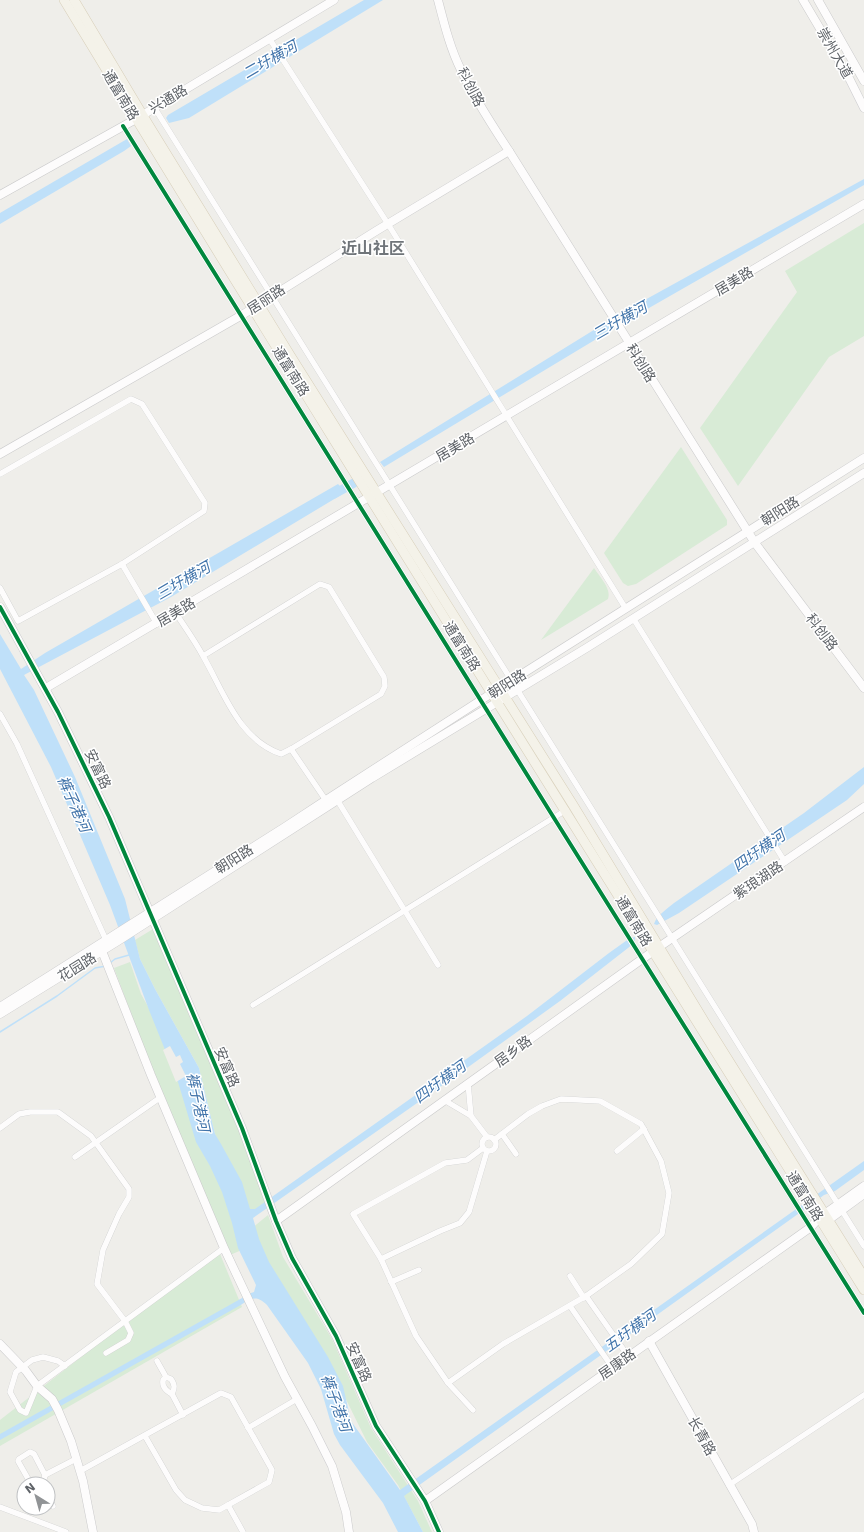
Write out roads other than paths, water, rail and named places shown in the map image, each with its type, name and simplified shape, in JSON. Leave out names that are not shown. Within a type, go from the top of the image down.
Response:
[{"type":"main road","name":"通富南路","points":[[64,0],[139,117],[812,1200],[864,1277]]},
{"type":"main road","name":"通富南路","points":[[74,0],[139,117]]},
{"type":"main road","name":"通富南路","points":[[824,1219],[864,1290]]},
{"type":"street","name":"兴通路","points":[[0,196],[124,126],[154,106],[334,0]]},
{"type":"street","name":"科创路","points":[[438,0],[444,23],[461,70],[509,151],[748,532],[864,688]]},
{"type":"street","name":"崇州大道","points":[[803,0],[848,76],[864,108]]},
{"type":"street","name":"崇州大道","points":[[818,0],[864,82]]},
{"type":"street","points":[[270,38],[492,390],[626,609]]},
{"type":"street","points":[[154,106],[389,486],[864,1246]]},
{"type":"street","points":[[124,126],[358,504],[864,1313]]},
{"type":"street","name":"居丽路","points":[[0,454],[242,315],[509,151]]},
{"type":"street","name":"居美路","points":[[46,688],[157,624],[864,204]]},
{"type":"street","points":[[0,474],[131,399],[142,404],[205,503],[204,511],[122,564],[18,622],[0,588]]},
{"type":"street","name":"朝阳路","points":[[335,798],[481,700],[864,458]]},
{"type":"street","name":"朝阳路","points":[[152,915],[335,798],[501,700],[864,473]]},
{"type":"street","points":[[122,564],[157,624]]},
{"type":"street","points":[[175,612],[203,656],[232,711],[246,730],[265,746],[275,752],[281,754],[291,749],[381,694],[385,686],[384,677],[329,587],[320,584],[203,656]]},
{"type":"street","name":"安富路","points":[[0,607],[46,688],[105,810],[152,915],[242,1128],[276,1221],[292,1258],[336,1336],[376,1426],[425,1501],[439,1532]]},
{"type":"street","points":[[633,618],[785,862]]},
{"type":"street","points":[[0,714],[17,744],[106,940]]},
{"type":"street","points":[[291,749],[327,803]]},
{"type":"street","points":[[335,798],[438,965]]},
{"type":"street","name":"紫琅湖路","points":[[656,949],[864,807]]},
{"type":"street","points":[[253,1006],[569,808]]},
{"type":"street","name":"花园路","points":[[0,1014],[102,950],[116,938],[152,915]]},
{"type":"street","name":"花园路","points":[[0,1007],[106,940],[116,938]]},
{"type":"street","name":"居乡路","points":[[276,1221],[656,949]]},
{"type":"street","points":[[102,950],[224,1248],[285,1377],[332,1466],[346,1512],[349,1532]]},
{"type":"street","points":[[468,1084],[471,1116]]},
{"type":"street","points":[[75,1157],[161,1097]]},
{"type":"street","points":[[448,1383],[503,1344],[585,1297],[631,1264],[662,1234],[669,1193],[662,1161],[640,1124],[600,1101],[561,1099],[542,1106],[528,1114],[494,1140]]},
{"type":"street","points":[[444,1100],[471,1116],[487,1137],[491,1137],[494,1140],[496,1144],[494,1149],[485,1150],[467,1160],[445,1163],[353,1214],[381,1259],[416,1336],[448,1383],[473,1410]]},
{"type":"street","points":[[0,1128],[19,1114],[30,1112],[58,1112],[91,1136],[129,1188],[129,1197],[119,1214],[103,1250],[97,1284],[125,1321],[131,1333],[128,1340],[106,1353]]},
{"type":"street","points":[[617,1152],[644,1129]]},
{"type":"street","points":[[502,1134],[516,1154]]},
{"type":"street","points":[[381,1259],[460,1223],[469,1212],[485,1150],[482,1142],[487,1137]]},
{"type":"street","points":[[840,1207],[864,1186]]},
{"type":"street","points":[[840,1207],[864,1194]]},
{"type":"street","name":"居康路","points":[[425,1501],[612,1367],[840,1207]]},
{"type":"street","points":[[65,1366],[58,1361],[43,1357],[32,1360],[16,1372],[10,1392],[20,1410],[26,1413],[37,1386],[65,1366],[224,1248]]},
{"type":"street","points":[[391,1282],[419,1270]]},
{"type":"street","points":[[570,1276],[628,1356]]},
{"type":"street","points":[[570,1306],[612,1367]]},
{"type":"street","name":"长青路","points":[[649,1341],[752,1524],[754,1532]]},
{"type":"street","points":[[0,1345],[22,1367],[37,1386],[52,1399],[58,1410],[80,1471],[93,1532]]},
{"type":"street","points":[[157,1361],[166,1377],[171,1378],[175,1384],[172,1394]]},
{"type":"street","points":[[166,1377],[162,1384],[167,1392],[172,1394],[183,1415]]},
{"type":"street","points":[[80,1471],[221,1393],[231,1397],[272,1470],[269,1482],[219,1510],[202,1508],[185,1500],[176,1490],[145,1436]]},
{"type":"street","points":[[729,1485],[864,1395]]},
{"type":"street","points":[[248,1428],[297,1399]]},
{"type":"street","points":[[26,1476],[18,1461],[19,1458],[30,1452],[34,1454],[45,1475],[76,1458]]},
{"type":"street","points":[[228,1505],[243,1532]]},
{"type":"street","points":[[0,1507],[66,1532]]},
{"type":"water","name":"二圩横河","points":[[364,0],[383,0],[189,118],[169,123],[166,118],[168,115]]},
{"type":"water","points":[[127,139],[131,146],[124,151],[0,224],[0,213]]},
{"type":"water","points":[[864,179],[864,185],[628,320],[384,467],[380,462],[623,312]]},
{"type":"water","points":[[338,484],[346,492],[171,597],[24,675],[34,690],[75,777],[125,899],[140,959],[199,1068],[215,1134],[242,1182],[250,1209],[255,1209],[527,1016],[609,953],[630,938],[635,937],[635,942],[628,948],[560,1001],[253,1218],[259,1239],[269,1262],[328,1357],[343,1386],[351,1421],[400,1490],[864,1161],[864,1170],[835,1191],[824,1195],[404,1496],[423,1532],[398,1532],[383,1503],[340,1445],[334,1434],[321,1389],[308,1363],[267,1305],[256,1299],[247,1301],[0,1440],[0,1434],[254,1292],[256,1285],[238,1248],[222,1192],[210,1166],[196,1142],[178,1082],[149,1010],[110,905],[51,767],[0,669],[0,634],[21,669],[45,653]]},
{"type":"water","name":"四圩横河","points":[[864,767],[864,784],[847,800],[679,913],[657,925],[654,924],[660,915],[674,903],[804,813]]},
{"type":"waterway","name":"三圩横河","points":[[334,494],[354,483]]},
{"type":"waterway","points":[[110,963],[115,959],[129,955]]},
{"type":"waterway","points":[[0,1032],[57,996],[95,968],[106,966]]},
{"type":"district","name":"近山社区","points":[[373,248]]},
{"type":"water label","name":"裤子港河","points":[[74,804]]},
{"type":"water label","name":"裤子港河","points":[[198,1102]]},
{"type":"water label","name":"五圩横河","points":[[630,1331]]},
{"type":"water label","name":"裤子港河","points":[[336,1403]]}]
